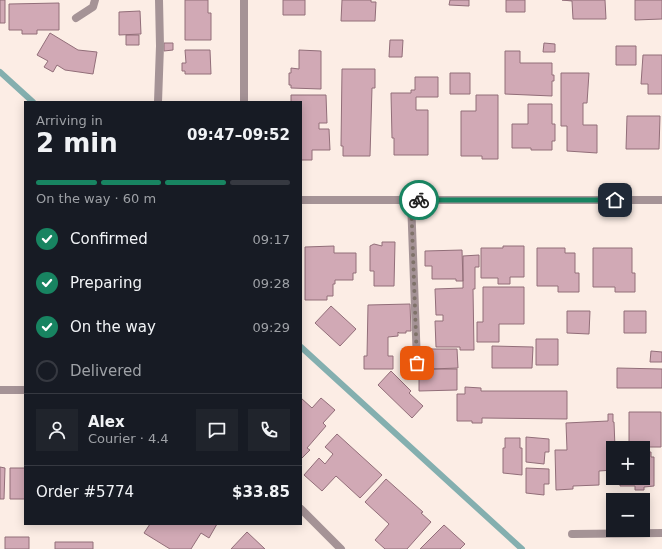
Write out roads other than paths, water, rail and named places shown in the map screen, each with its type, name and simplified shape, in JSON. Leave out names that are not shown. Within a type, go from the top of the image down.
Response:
[{"type":"street","points":[[76,18],[94,7],[95,0]]},
{"type":"street","points":[[158,101],[160,46],[159,0]]},
{"type":"street","points":[[244,0],[244,101]]},
{"type":"street","points":[[302,200],[662,200]]},
{"type":"street","points":[[411,200],[417,363]]},
{"type":"street","points":[[0,390],[24,390]]},
{"type":"street","points":[[302,510],[342,549]]},
{"type":"street","points":[[572,534],[662,533]]},
{"type":"waterway","points":[[0,72],[32,101]]},
{"type":"waterway","points":[[302,348],[522,549]]}]
